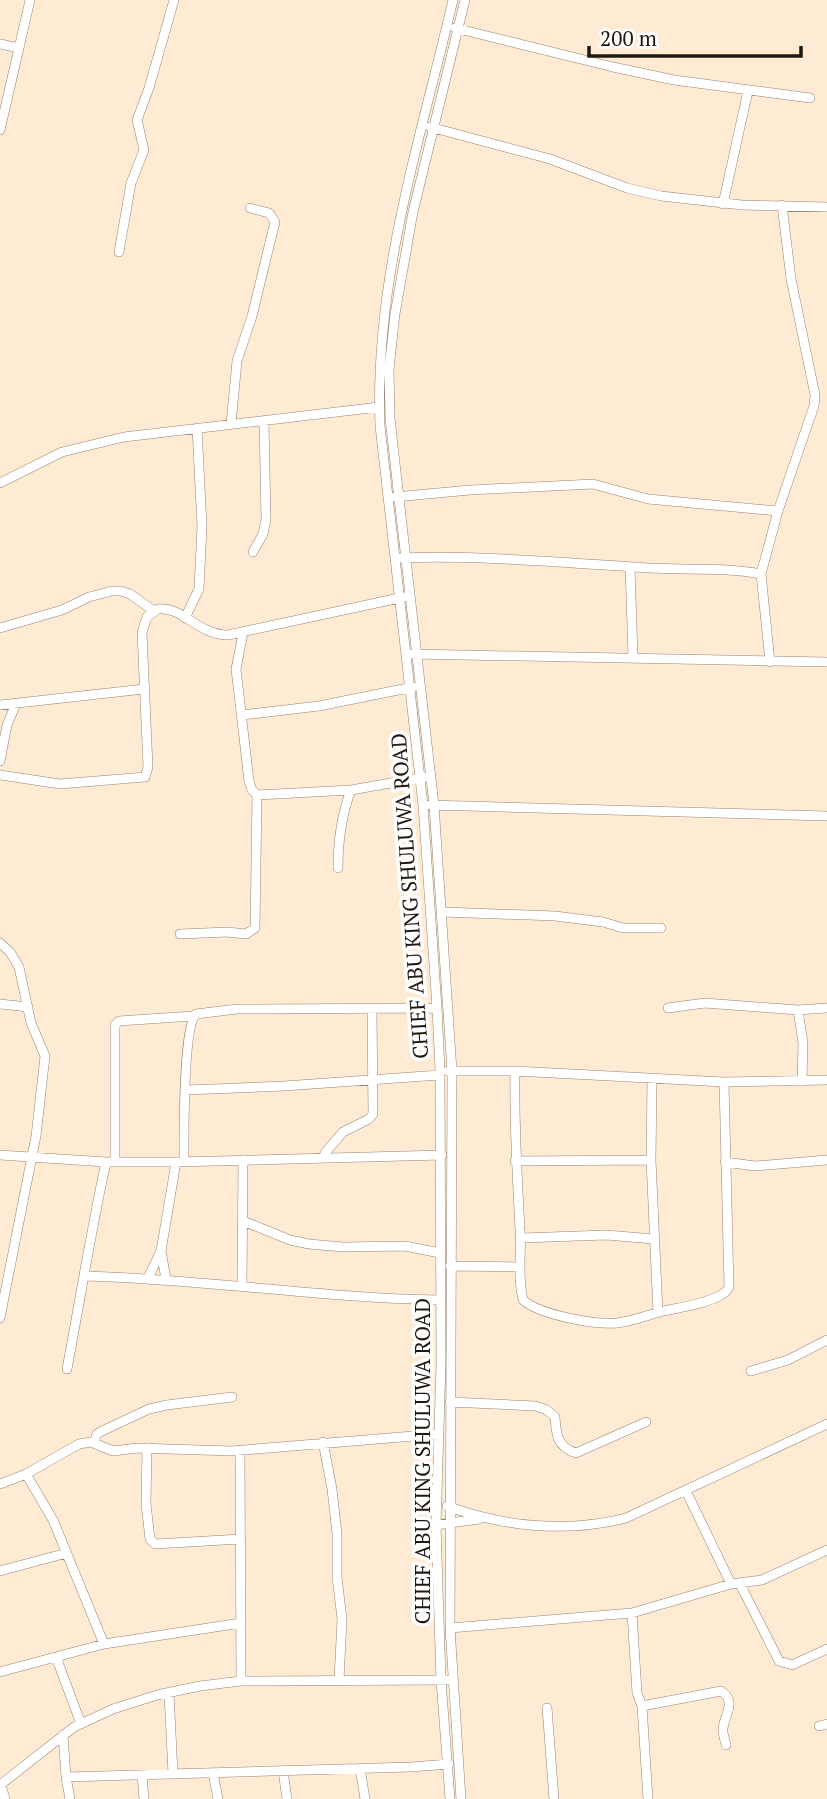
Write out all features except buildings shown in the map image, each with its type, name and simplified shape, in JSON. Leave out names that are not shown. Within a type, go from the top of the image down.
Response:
[{"type":"street","points":[[0,130],[30,0]]},
{"type":"street","points":[[119,252],[131,183],[144,150],[137,120],[174,0]]},
{"type":"street","name":"CHIEF ABU KING SHULUWA ROAD","points":[[450,1799],[441,1680],[436,1525],[440,1300],[438,1008],[423,805],[425,777],[412,654],[395,558],[380,407],[381,344],[393,248],[453,0]]},
{"type":"street","points":[[0,775],[60,784],[143,778],[147,775],[142,632],[147,617],[153,611],[165,608],[173,610],[203,630],[222,635],[243,633],[404,597],[405,558],[390,418],[391,346],[408,235],[465,0]]},
{"type":"street","points":[[447,26],[613,67],[748,91],[810,98]]},
{"type":"street","points":[[0,44],[19,48]]},
{"type":"street","points":[[723,204],[748,91]]},
{"type":"street","points":[[424,125],[550,159],[627,188],[661,196],[723,204],[827,207]]},
{"type":"street","points":[[770,662],[761,574],[778,511],[816,395],[791,279],[782,205]]},
{"type":"street","points":[[231,424],[237,361],[252,316],[275,222],[269,213],[250,208]]},
{"type":"street","points":[[0,483],[62,452],[124,437],[380,407]]},
{"type":"street","points":[[253,552],[263,534],[266,520],[264,421]]},
{"type":"street","points":[[185,618],[199,589],[202,526],[197,428]]},
{"type":"street","points":[[388,498],[470,490],[593,484],[648,499],[778,511]]},
{"type":"street","points":[[395,558],[505,559],[699,571],[737,570],[761,574]]},
{"type":"street","points":[[630,567],[634,657]]},
{"type":"street","points":[[0,628],[62,610],[89,597],[112,591],[130,594],[153,611]]},
{"type":"street","points":[[180,934],[246,934],[255,928],[257,795],[249,781],[236,669],[243,633]]},
{"type":"street","points":[[412,654],[827,662]]},
{"type":"street","points":[[242,715],[319,706],[414,687]]},
{"type":"street","points":[[0,705],[144,689]]},
{"type":"street","points":[[0,761],[7,725],[16,704]]},
{"type":"street","points":[[257,795],[351,790],[425,777],[434,805],[452,1071],[450,1628],[461,1799]]},
{"type":"street","points":[[338,868],[341,820],[351,790]]},
{"type":"street","points":[[423,805],[827,816]]},
{"type":"street","points":[[443,912],[555,916],[603,922],[623,928],[662,928]]},
{"type":"street","points":[[0,943],[10,952],[19,967],[33,1027],[45,1056],[32,1158],[0,1318]]},
{"type":"street","points":[[0,1003],[28,1007]]},
{"type":"street","points":[[668,1007],[705,1003],[798,1010],[827,1008]]},
{"type":"street","points":[[66,1369],[87,1249],[110,1162],[115,1025],[119,1021],[193,1016],[237,1009],[438,1008]]},
{"type":"street","points":[[324,1157],[343,1132],[369,1119],[373,1114],[372,1009]]},
{"type":"street","points":[[798,1010],[803,1043],[802,1081]]},
{"type":"street","points":[[148,1278],[161,1251],[180,1162],[193,1016]]},
{"type":"street","points":[[186,1090],[372,1080],[452,1071],[515,1071],[724,1082],[827,1080]]},
{"type":"street","points":[[515,1071],[515,1161],[520,1238],[519,1268],[523,1300],[532,1306],[586,1321],[606,1323],[616,1323],[718,1297],[729,1287],[724,1082]]},
{"type":"street","points":[[652,1079],[651,1160],[658,1312]]},
{"type":"street","points":[[0,1155],[110,1162],[180,1162],[451,1154]]},
{"type":"street","points":[[242,1286],[243,1160]]},
{"type":"street","points":[[515,1161],[651,1160]]},
{"type":"street","points":[[725,1162],[755,1166],[827,1160]]},
{"type":"street","points":[[243,1221],[290,1240],[309,1244],[343,1247],[405,1246],[440,1253]]},
{"type":"street","points":[[520,1238],[606,1235],[654,1239]]},
{"type":"street","points":[[161,1251],[166,1279]]},
{"type":"street","points":[[450,1266],[519,1268]]},
{"type":"street","points":[[84,1276],[166,1279],[348,1297],[440,1300]]},
{"type":"street","points":[[751,1371],[788,1360],[827,1340]]},
{"type":"street","points":[[94,1442],[97,1434],[102,1431],[149,1409],[232,1397]]},
{"type":"street","points":[[450,1402],[541,1407],[555,1417],[556,1436],[562,1446],[576,1453],[646,1422]]},
{"type":"street","points":[[436,1525],[465,1517],[548,1527],[597,1524],[626,1518],[827,1424]]},
{"type":"street","points":[[0,1484],[26,1474],[79,1444],[94,1442],[113,1451],[147,1448],[240,1451],[438,1434]]},
{"type":"street","points":[[324,1442],[337,1534],[337,1577],[342,1619],[339,1680]]},
{"type":"street","points":[[147,1448],[146,1504],[150,1539],[155,1544],[241,1539]]},
{"type":"street","points":[[240,1451],[241,1681]]},
{"type":"street","points":[[26,1474],[53,1520],[104,1644]]},
{"type":"street","points":[[449,1484],[465,1517]]},
{"type":"street","points":[[686,1491],[779,1661],[792,1665],[827,1649]]},
{"type":"street","points":[[437,1500],[465,1517]]},
{"type":"street","points":[[449,1535],[465,1517]]},
{"type":"street","points":[[450,1628],[632,1613],[736,1584],[762,1580],[827,1550]]},
{"type":"street","points":[[0,1571],[67,1553]]},
{"type":"street","points":[[632,1613],[648,1799]]},
{"type":"street","points":[[0,1672],[104,1644],[242,1623]]},
{"type":"street","points":[[55,1657],[81,1724]]},
{"type":"street","points":[[5,1799],[0,1785],[63,1735],[113,1710],[169,1693],[241,1681],[452,1680]]},
{"type":"street","points":[[642,1706],[720,1691],[730,1705],[722,1729],[726,1745]]},
{"type":"street","points":[[169,1693],[173,1774]]},
{"type":"street","points":[[547,1708],[554,1799]]},
{"type":"street","points":[[63,1735],[70,1799]]},
{"type":"street","points":[[66,1777],[458,1763]]},
{"type":"street","points":[[360,1768],[365,1799]]},
{"type":"street","points":[[283,1771],[287,1799]]},
{"type":"street","points":[[213,1773],[218,1799]]},
{"type":"street","points":[[142,1775],[144,1799]]}]
